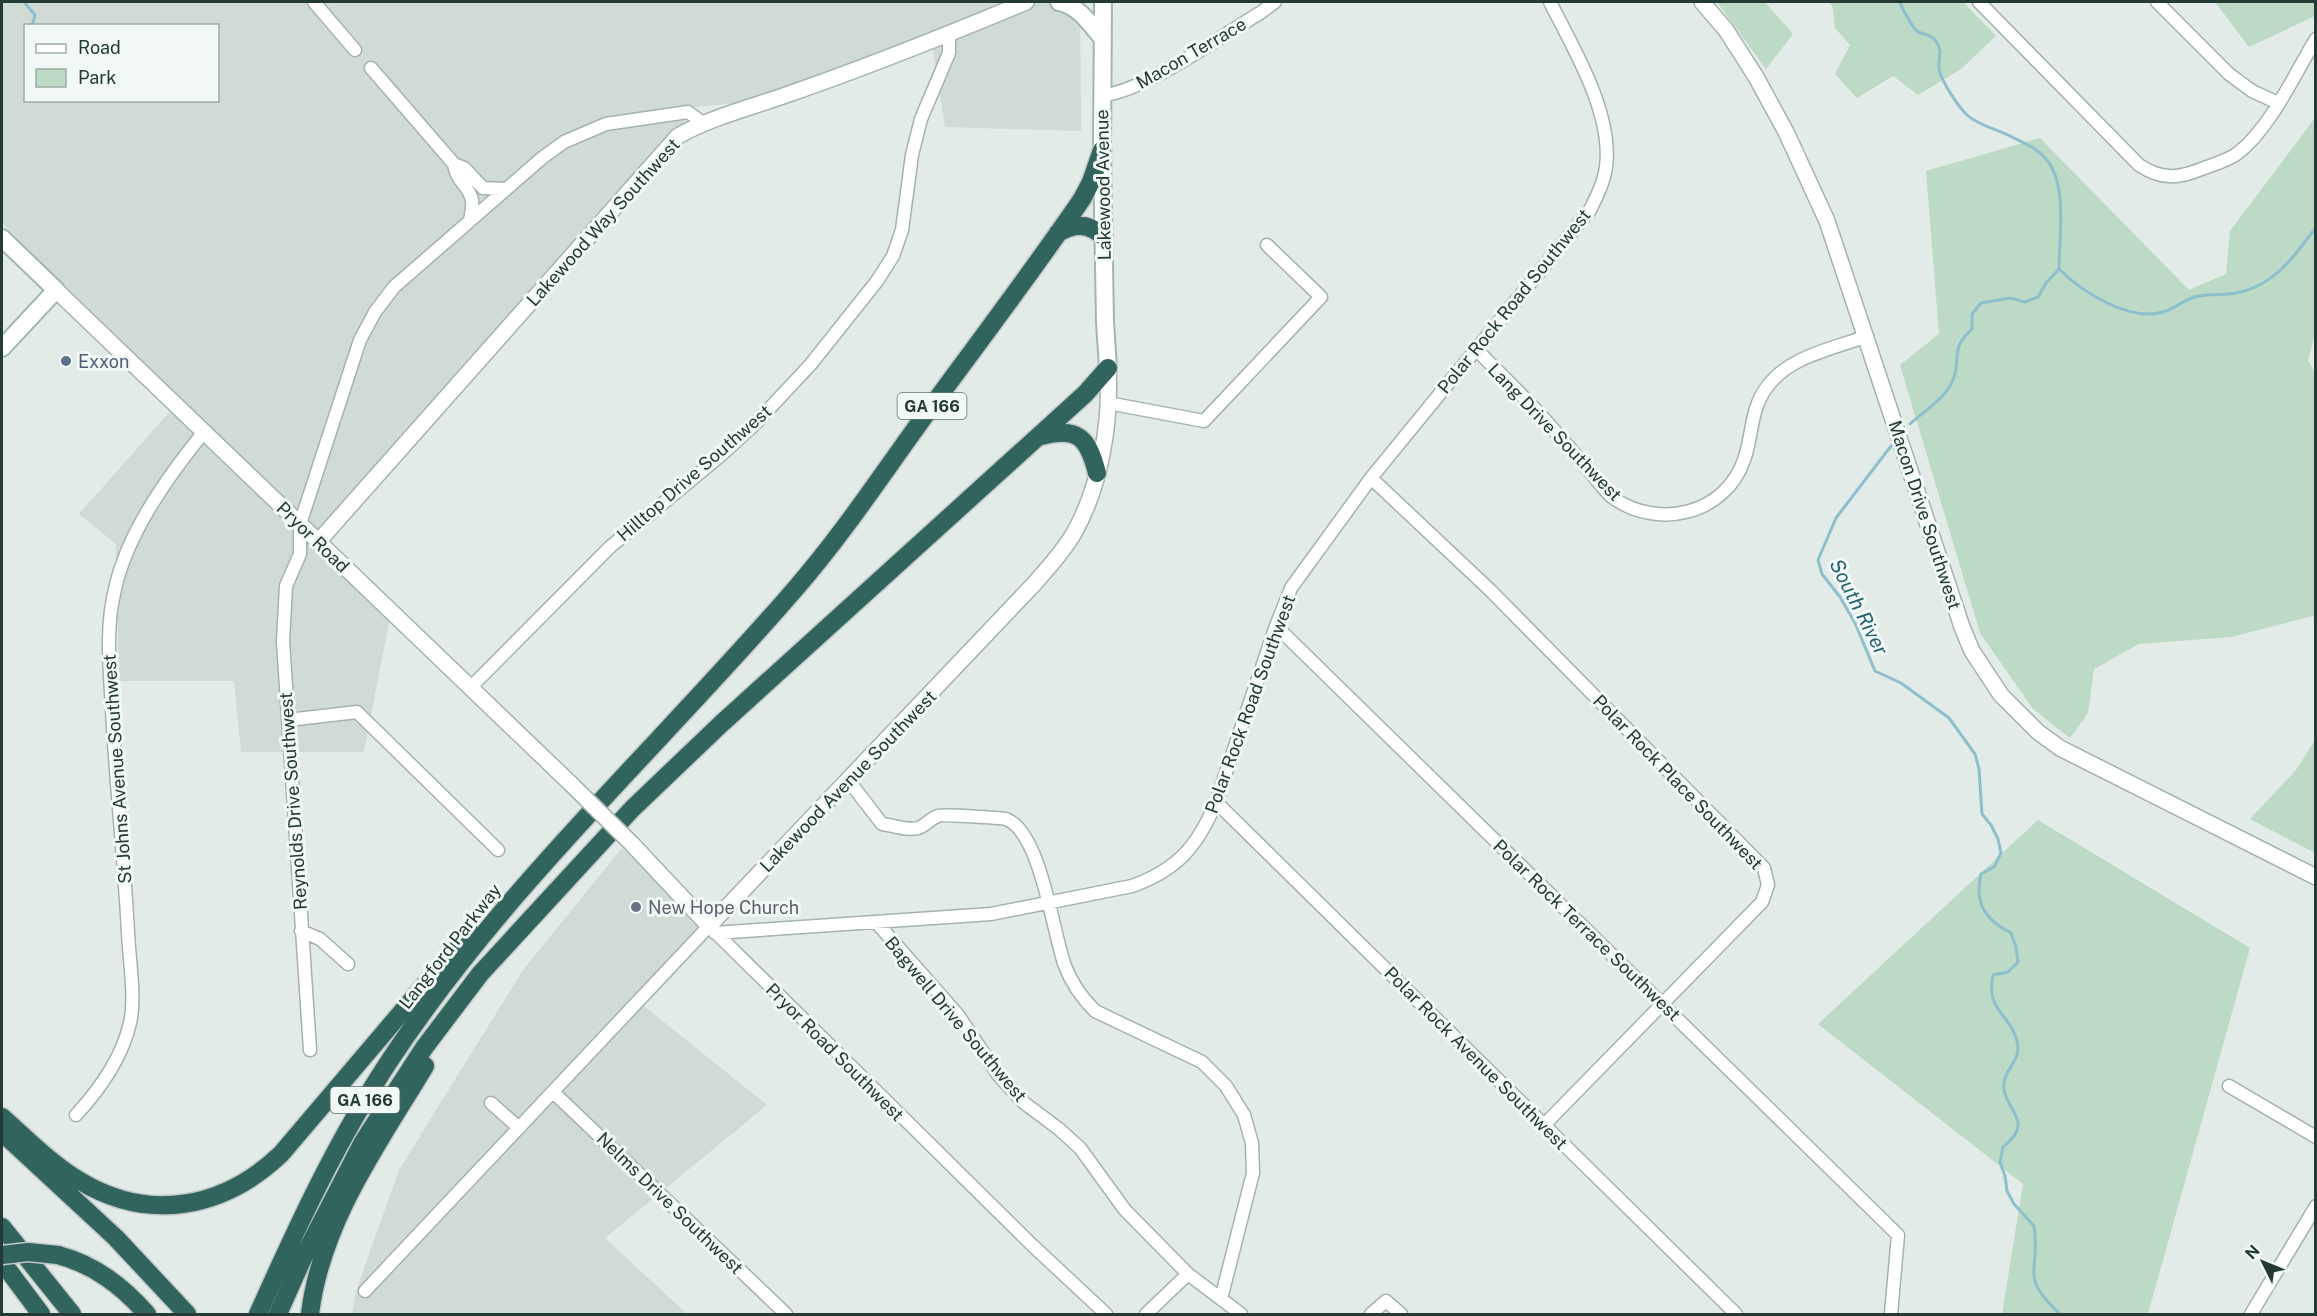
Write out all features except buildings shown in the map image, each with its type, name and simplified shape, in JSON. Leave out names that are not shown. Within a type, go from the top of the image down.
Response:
[{"type":"highway","name":"GA 166","points":[[1058,233],[1085,194],[1102,150]]},
{"type":"highway","points":[[1058,233],[1070,226],[1083,225],[1098,231],[1104,237]]},
{"type":"highway","name":"Langford Parkway","points":[[258,1314],[314,1192],[340,1143],[391,1059],[456,969],[544,863],[742,649],[816,564],[1058,233]]},
{"type":"highway","points":[[1039,437],[1085,394],[1108,368]]},
{"type":"highway","points":[[1039,437],[1058,432],[1076,434],[1088,447],[1097,473]]},
{"type":"highway","name":"GA 166","points":[[278,1314],[308,1249],[363,1142],[424,1048],[480,974],[632,809],[721,724],[1039,437]]},
{"type":"highway","points":[[2,1117],[71,1175],[88,1186],[119,1199],[138,1203],[175,1205],[202,1201],[230,1191],[255,1176],[281,1154],[446,960],[544,863]]},
{"type":"highway","points":[[310,1314],[319,1267],[343,1208],[373,1149],[480,974]]},
{"type":"highway","points":[[2,1132],[116,1238],[188,1314]]},
{"type":"highway","points":[[2,1227],[72,1314]]},
{"type":"highway","points":[[2,1255],[28,1252],[78,1260],[109,1277],[147,1314]]},
{"type":"highway","points":[[2,1262],[41,1314]]},
{"type":"main road","points":[[1059,2],[1066,3],[1085,17],[1102,38]]},
{"type":"main road","name":"Lakewood Avenue","points":[[1102,2],[1102,150],[1108,368]]},
{"type":"main road","points":[[2,238],[56,290],[2,348]]},
{"type":"street","points":[[314,2],[356,50]]},
{"type":"street","name":"Lakewood Way Southwest","points":[[300,554],[318,542],[678,136],[703,123],[785,96],[949,34],[1026,2]]},
{"type":"street","name":"Macon Terrace","points":[[1102,95],[1122,91],[1152,78],[1275,2]]},
{"type":"street","name":"Polar Rock Road Southwest","points":[[712,930],[991,914],[1132,886],[1162,873],[1195,843],[1206,826],[1216,802],[1276,626],[1292,588],[1371,478],[1590,210],[1601,190],[1606,167],[1605,136],[1595,95],[1550,2]]},
{"type":"street","name":"Macon Drive Southwest","points":[[1702,2],[1726,30],[1756,77],[1786,132],[1827,221],[1962,627],[1972,651],[2001,695],[2038,732],[2060,748],[2316,877]]},
{"type":"street","points":[[1979,2],[2139,165],[2148,171],[2167,177],[2185,176],[2236,154],[2258,135],[2316,39]]},
{"type":"street","points":[[2157,2],[2229,74],[2252,91],[2278,103]]},
{"type":"street","name":"Hilltop Drive Southwest","points":[[470,688],[610,547],[720,456],[756,423],[811,364],[877,281],[893,256],[902,230],[912,155],[921,119],[949,53],[949,34]]},
{"type":"street","points":[[371,68],[454,164],[464,168],[483,188],[506,189]]},
{"type":"street","points":[[300,554],[300,524],[360,340],[375,312],[394,287],[506,189],[564,142],[606,124],[688,112],[703,123]]},
{"type":"street","points":[[454,164],[455,175],[469,192],[472,202],[470,220]]},
{"type":"street","points":[[1108,404],[1204,421],[1321,297],[1267,245]]},
{"type":"street","name":"Pryor Road","points":[[56,290],[571,784]]},
{"type":"street","name":"Lang Drive Southwest","points":[[1476,349],[1544,418],[1610,495],[1637,511],[1668,516],[1688,513],[1704,506],[1719,497],[1731,484],[1745,459],[1756,405],[1766,387],[1779,373],[1790,364],[1867,336]]},
{"type":"street","name":"Lakewood Avenue Southwest","points":[[365,1291],[553,1092],[712,930],[1034,584],[1057,556],[1081,520],[1097,473],[1108,404],[1108,368]]},
{"type":"street","name":"St Johns Avenue Southwest","points":[[76,1115],[91,1100],[108,1074],[125,1044],[131,1019],[126,894],[116,781],[108,641],[115,587],[124,557],[138,529],[182,459],[204,432]]},
{"type":"street","name":"Polar Rock Place Southwest","points":[[1371,478],[1490,590],[1764,868],[1768,885],[1762,902],[1544,1125]]},
{"type":"street","name":"Reynolds Drive Southwest","points":[[300,554],[286,586],[283,641],[310,1050]]},
{"type":"street","name":"Polar Rock Terrace Southwest","points":[[1276,626],[1898,1235],[1891,1314]]},
{"type":"street","points":[[288,720],[357,712],[498,850]]},
{"type":"street","points":[[849,781],[882,824],[918,829],[939,815],[1007,819],[1022,831],[1032,850],[1049,903],[1065,966],[1075,986],[1089,1005],[1095,1011],[1202,1062],[1226,1086],[1244,1115],[1252,1143],[1254,1173],[1221,1299]]},
{"type":"street","name":"Pryor Road Southwest","points":[[571,784],[632,844],[712,930],[1032,1245],[1106,1314]]},
{"type":"street","name":"Polar Rock Avenue Southwest","points":[[1216,802],[1737,1314]]},
{"type":"street","name":"Bagwell Drive Southwest","points":[[876,922],[958,1015],[999,1076],[1023,1102],[1080,1148],[1125,1210],[1188,1274],[1241,1314]]},
{"type":"street","points":[[301,931],[320,939],[348,964]]},
{"type":"street","points":[[2229,1086],[2316,1137]]},
{"type":"street","name":"Nelms Drive Southwest","points":[[553,1092],[786,1314]]},
{"type":"street","points":[[491,1103],[519,1128]]},
{"type":"street","points":[[2251,1314],[2316,1206]]},
{"type":"street","points":[[1146,1314],[1188,1274]]},
{"type":"street","points":[[1371,1314],[1386,1301],[1401,1314]]},
{"type":"shaded area","points":[[2,2],[1080,2],[1081,131],[945,127],[932,44],[786,99],[694,107],[638,193],[324,547],[391,612],[364,752],[241,752],[234,681],[119,681],[116,544],[79,514],[180,400],[2,223]]},
{"type":"shaded area","points":[[622,848],[717,927],[644,1006],[767,1105],[605,1238],[687,1314],[352,1314],[356,1291],[399,1170],[523,970]]},
{"type":"green space","points":[[1717,2],[1765,2],[1793,34],[1766,69]]},
{"type":"green space","points":[[1830,2],[1963,2],[1996,36],[1961,69],[1918,95],[1893,76],[1857,98],[1835,74],[1850,45],[1835,28],[1833,8]]},
{"type":"green space","points":[[2215,2],[2315,2],[2315,16],[2249,47]]},
{"type":"green space","points":[[2315,118],[2316,331],[2308,360],[2316,375],[2315,620],[2313,616],[2231,637],[2139,644],[2094,669],[2088,713],[2070,738],[2033,709],[1980,633],[1900,365],[1939,334],[1926,171],[2040,138],[2189,290],[2226,274],[2230,231]]},
{"type":"green space","points":[[2315,740],[2315,853],[2250,819],[2296,770]]},
{"type":"green space","points":[[2038,820],[2250,948],[2148,1314],[2002,1314],[2023,1184],[1818,1024]]},
{"type":"waterway","points":[[24,2],[35,15],[33,24]]},
{"type":"waterway","points":[[1900,2],[1916,30],[1931,36],[1937,43],[1940,49],[1940,74],[1950,93],[1967,115],[2034,149],[2046,159],[2053,170],[2060,196],[2061,211],[2059,269]]},
{"type":"waterway","name":"South River","points":[[2059,269],[2081,287],[2108,304],[2138,313],[2153,314],[2174,308],[2195,297],[2236,293],[2262,284],[2291,259],[2316,227]]},
{"type":"waterway","name":"South River","points":[[1910,424],[1940,399],[1949,387],[1955,372],[1958,348],[1972,329],[1972,314],[1981,303],[2010,298],[2025,302],[2038,297],[2046,283],[2059,269]]},
{"type":"waterway","name":"South River","points":[[1891,446],[1836,518],[1818,560],[1822,574],[1840,597],[1855,623],[1875,671],[1901,683],[1949,718],[1975,754],[1979,769],[1982,814],[1998,839],[2001,853],[1994,867],[1981,874],[1979,894],[1988,916],[2011,933],[2018,962],[2008,972],[1993,975],[1991,987],[1995,1004],[2014,1032],[2018,1048],[2016,1059],[2004,1083],[2005,1092],[2016,1115],[2018,1129],[2013,1138],[2003,1147],[2000,1162],[2007,1191],[2014,1204],[2034,1226],[2035,1282],[2039,1291],[2060,1314]]},
{"type":"place","name":"Exxon","points":[[66,361]]},
{"type":"place","name":"New Hope Church","points":[[636,907]]}]
